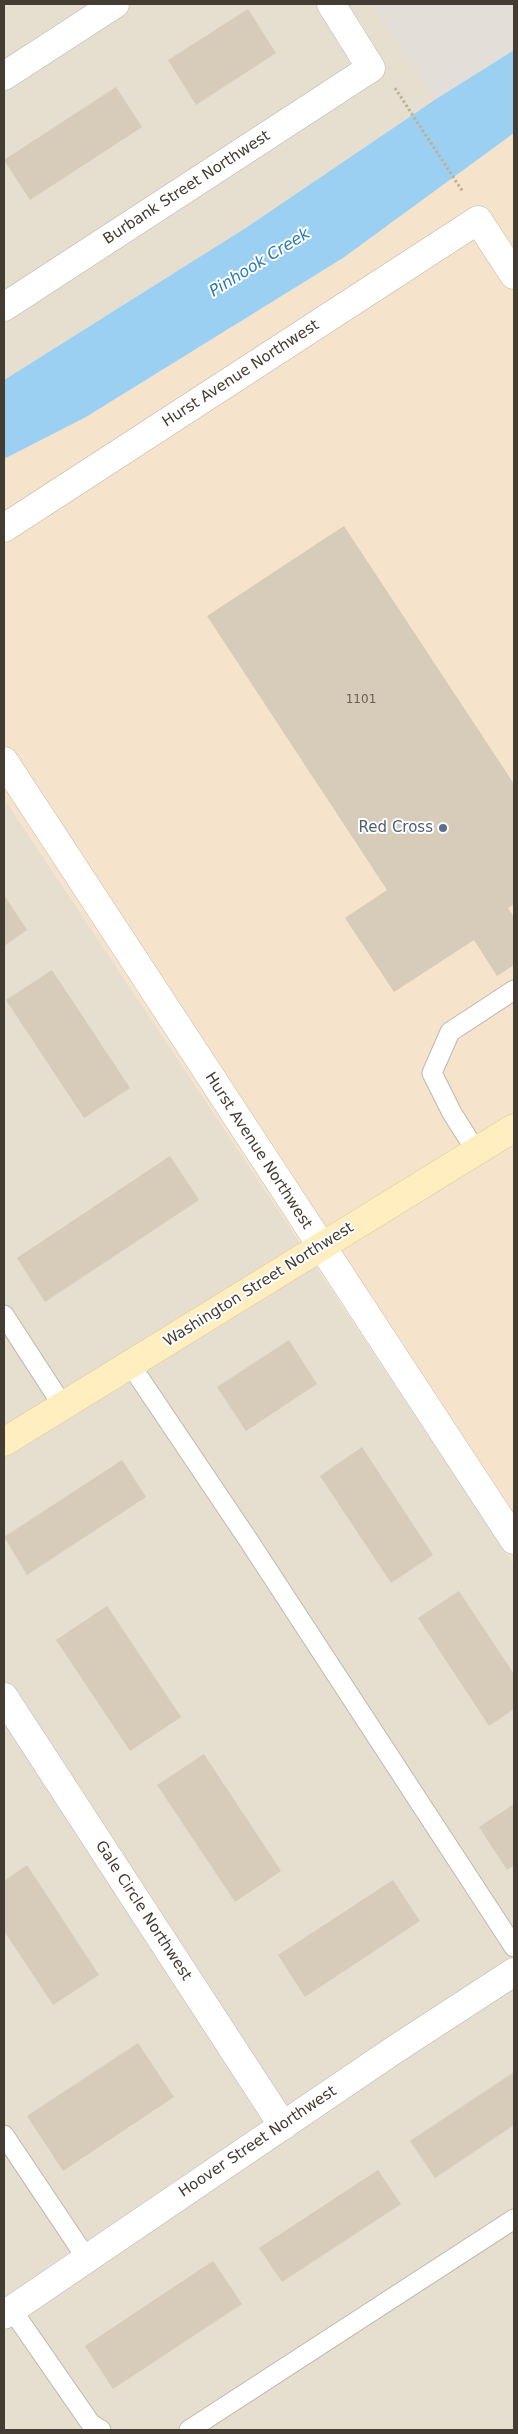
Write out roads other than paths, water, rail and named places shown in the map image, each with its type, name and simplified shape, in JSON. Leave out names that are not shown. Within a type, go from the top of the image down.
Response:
[{"type":"main road","name":"Washington Street Northwest","points":[[4,1442],[514,1128]]},
{"type":"street","points":[[4,76],[115,4]]},
{"type":"street","name":"Burbank Street Northwest","points":[[4,307],[371,68],[330,4]]},
{"type":"street","name":"Hurst Avenue Northwest","points":[[4,528],[478,220],[514,275]]},
{"type":"street","name":"Hurst Avenue Northwest","points":[[4,761],[321,1246],[511,1528]]},
{"type":"street","name":"Gale Circle Northwest","points":[[4,1697],[282,2126]]},
{"type":"street","name":"Hoover Street Northwest","points":[[8,2312],[282,2126],[514,1972]]},
{"type":"lane","points":[[476,1151],[452,1113],[432,1073],[450,1032],[514,990]]},
{"type":"lane","points":[[4,1315],[63,1406]]},
{"type":"lane","points":[[130,1364],[249,1541],[514,1947]]},
{"type":"lane","points":[[4,2135],[87,2259]]},
{"type":"lane","points":[[189,2430],[514,2219]]},
{"type":"lane","points":[[8,2312],[91,2424],[101,2430]]},
{"type":"water","name":"Pinhook Creek","points":[[514,50],[514,133],[343,258],[86,417],[4,459],[4,380],[244,229],[436,99]]},
{"type":"place","name":"Red Cross","points":[[443,828]]}]
